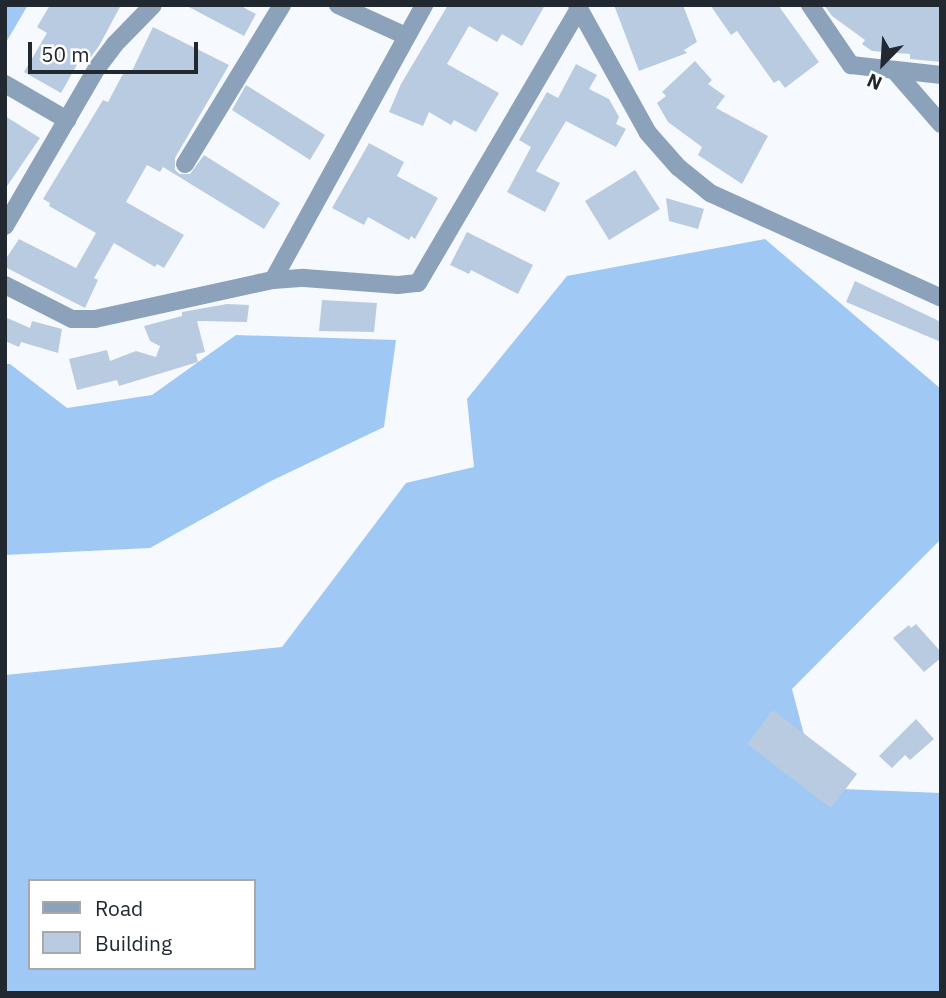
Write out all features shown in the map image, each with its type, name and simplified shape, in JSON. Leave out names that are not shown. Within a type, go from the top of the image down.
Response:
[{"type":"street","points":[[5,226],[109,52],[153,5]]},
{"type":"street","points":[[185,164],[282,5]]},
{"type":"street","points":[[338,5],[406,36]]},
{"type":"street","points":[[273,280],[424,5]]},
{"type":"street","points":[[810,5],[851,65],[941,75]]},
{"type":"street","points":[[5,285],[72,319],[95,319],[273,280],[304,278],[398,285],[418,283],[578,7]]},
{"type":"street","points":[[578,7],[648,133],[678,167],[710,193],[941,298]]},
{"type":"street","points":[[894,70],[941,124]]},
{"type":"street","points":[[5,84],[67,120]]},
{"type":"shaded area","points":[[5,5],[28,5],[5,44]]},
{"type":"shaded area","points":[[765,239],[941,389],[941,539],[792,689],[818,788],[941,793],[941,993],[5,993],[5,675],[282,647],[406,483],[474,467],[467,399],[567,276]]},
{"type":"shaded area","points":[[236,335],[396,340],[384,427],[269,482],[150,548],[5,555],[5,364],[10,364],[67,408],[152,395]]},
{"type":"building","points":[[50,5],[121,5],[99,46],[90,58],[83,54],[61,93],[24,72],[47,33],[37,27]]},
{"type":"building","points":[[185,5],[239,5],[256,14],[244,36]]},
{"type":"building","points":[[448,5],[545,5],[522,46],[502,34],[497,42],[469,26],[447,64],[499,93],[476,132],[454,120],[451,125],[429,112],[423,126],[389,112],[401,84]]},
{"type":"building","points":[[614,5],[683,5],[697,42],[684,50],[687,53],[639,71]]},
{"type":"building","points":[[710,5],[778,5],[819,62],[785,88],[779,80],[774,83],[737,31],[731,35]]},
{"type":"building","points":[[824,5],[941,5],[941,62],[910,59],[910,54],[872,51],[862,44],[865,40],[832,16]]},
{"type":"building","points":[[153,27],[229,65],[175,158],[175,170],[180,174],[190,174],[204,155],[280,203],[264,229],[163,167],[160,172],[147,165],[126,202],[184,235],[164,268],[157,264],[155,267],[114,243],[94,278],[98,280],[85,308],[5,267],[5,260],[19,239],[76,268],[96,233],[49,206],[50,203],[43,199],[103,100],[108,102],[125,70],[131,73]]},
{"type":"building","points":[[695,61],[712,80],[708,84],[725,96],[716,108],[768,136],[742,184],[698,155],[702,147],[668,122],[657,103],[666,96],[662,92]]},
{"type":"building","points":[[576,64],[597,75],[589,89],[609,99],[619,117],[616,124],[626,129],[616,147],[566,121],[536,171],[560,183],[545,212],[507,192],[531,147],[519,140],[547,92],[558,98]]},
{"type":"building","points":[[246,85],[325,135],[310,160],[232,110]]},
{"type":"building","points":[[5,116],[40,138],[5,189]]},
{"type":"building","points":[[369,143],[404,162],[397,176],[438,198],[415,239],[411,236],[409,240],[368,217],[364,225],[332,208]]},
{"type":"building","points":[[635,170],[660,209],[609,240],[585,201]]},
{"type":"building","points":[[666,198],[704,209],[698,229],[669,221]]},
{"type":"building","points":[[467,232],[533,265],[518,294],[471,270],[469,274],[450,265]]},
{"type":"building","points":[[855,281],[941,322],[941,342],[846,302]]},
{"type":"building","points":[[322,300],[377,303],[374,332],[319,331]]},
{"type":"building","points":[[227,304],[249,305],[247,322],[197,321],[205,352],[196,354],[198,362],[119,386],[117,380],[77,390],[69,359],[107,350],[110,361],[136,351],[156,357],[160,346],[150,341],[144,326],[182,316],[182,312]]},
{"type":"building","points":[[5,317],[30,328],[32,321],[62,329],[58,353],[21,342],[19,347],[5,341]]},
{"type":"building","points":[[916,624],[941,652],[941,658],[924,672],[893,638],[909,625],[911,628]]},
{"type":"building","points":[[773,710],[857,774],[831,808],[747,744]]},
{"type":"building","points":[[916,719],[934,739],[910,760],[905,755],[892,768],[879,756]]}]
